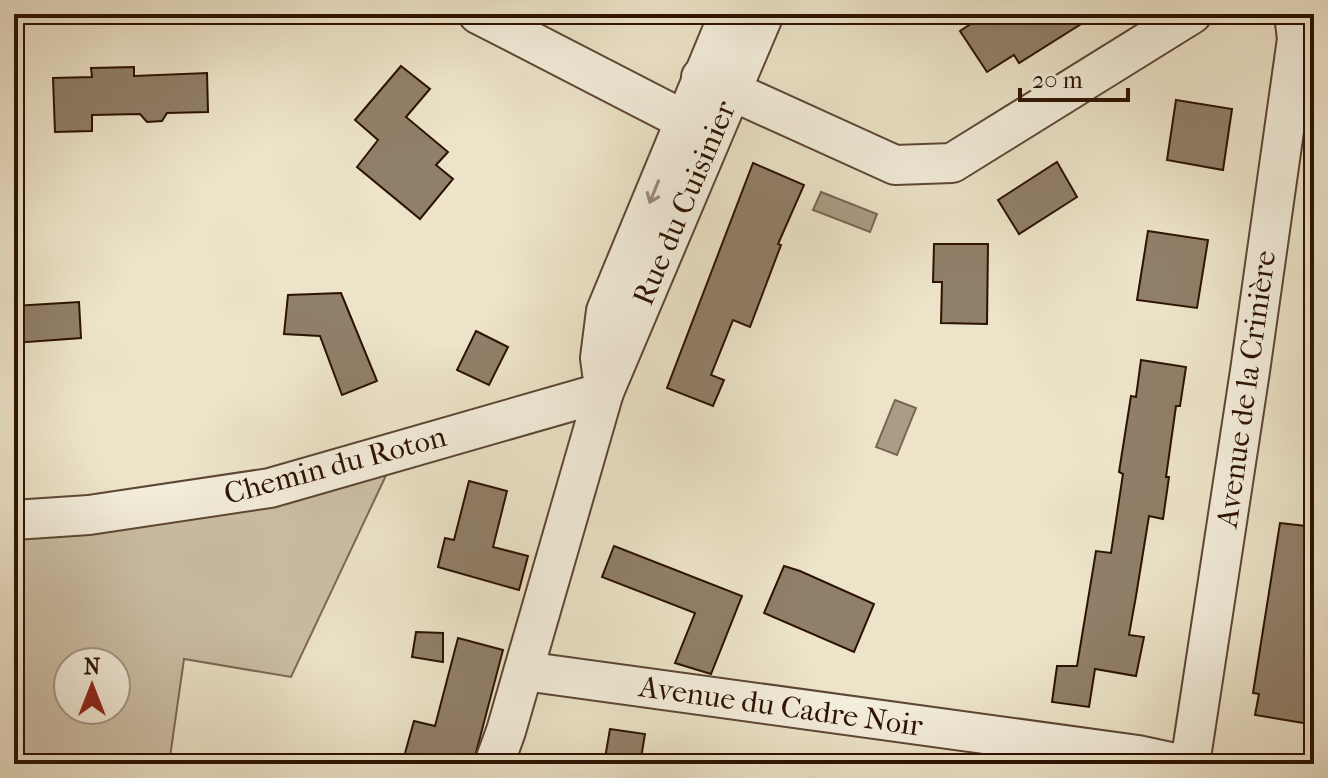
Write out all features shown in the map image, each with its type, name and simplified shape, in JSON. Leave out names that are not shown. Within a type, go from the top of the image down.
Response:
[{"type":"street","points":[[478,14],[699,128]]},
{"type":"street","name":"Rue du Cuisinier","points":[[717,84],[729,14]]},
{"type":"street","name":"Rue du Cuisinier","points":[[494,764],[604,392],[699,128],[717,84],[764,14]]},
{"type":"street","points":[[717,84],[895,165],[952,163],[1192,14]]},
{"type":"street","name":"Avenue de la Crinière","points":[[1190,764],[1297,39],[1294,14]]},
{"type":"street","name":"Chemin du Roton","points":[[14,520],[89,515],[270,488],[604,392]]},
{"type":"street","name":"Avenue du Cadre Noir","points":[[524,671],[1138,755],[1180,764]]},
{"type":"shaded area","points":[[821,192],[877,214],[870,232],[813,210]]},
{"type":"shaded area","points":[[895,400],[916,408],[897,455],[876,447]]},
{"type":"shaded area","points":[[389,469],[291,677],[184,659],[169,764],[14,764],[14,534]]},
{"type":"building","points":[[986,14],[1097,14],[1019,63],[1014,55],[987,72],[960,31]]},
{"type":"building","points":[[401,66],[430,89],[406,117],[448,152],[436,165],[453,179],[420,219],[357,167],[378,140],[355,120]]},
{"type":"building","points":[[134,67],[134,76],[207,73],[208,112],[167,113],[162,121],[147,122],[140,114],[92,115],[92,131],[55,132],[53,78],[92,77],[91,68]]},
{"type":"building","points":[[1176,100],[1232,109],[1223,170],[1167,160]]},
{"type":"building","points":[[1057,162],[1077,197],[1019,234],[998,200]]},
{"type":"building","points":[[753,163],[804,185],[778,244],[781,245],[750,327],[733,320],[711,375],[724,380],[713,406],[667,388]]},
{"type":"building","points":[[1148,231],[1208,240],[1197,308],[1137,300]]},
{"type":"building","points":[[934,244],[988,244],[987,324],[941,323],[942,282],[933,282]]},
{"type":"building","points":[[341,293],[377,381],[342,395],[320,336],[284,334],[288,295]]},
{"type":"building","points":[[79,302],[81,338],[14,343],[14,306]]},
{"type":"building","points":[[476,331],[508,347],[489,385],[457,370]]},
{"type":"building","points":[[1141,360],[1186,367],[1180,406],[1176,406],[1163,519],[1149,516],[1129,635],[1144,637],[1136,676],[1095,669],[1089,707],[1052,702],[1057,666],[1077,666],[1096,551],[1111,553],[1123,474],[1119,472],[1131,396],[1136,397]]},
{"type":"building","points":[[469,481],[507,491],[493,547],[528,556],[519,590],[438,567],[445,538],[454,540]]},
{"type":"building","points":[[1280,523],[1314,527],[1314,701],[1310,724],[1255,715],[1259,694],[1253,693]]},
{"type":"building","points":[[614,546],[742,596],[711,674],[675,663],[695,613],[602,577]]},
{"type":"building","points":[[784,566],[874,604],[854,652],[764,613]]},
{"type":"building","points":[[416,632],[443,633],[443,662],[412,657]]},
{"type":"building","points":[[458,638],[503,650],[473,764],[402,764],[414,721],[435,726]]},
{"type":"building","points":[[610,729],[645,734],[640,764],[604,764]]}]
